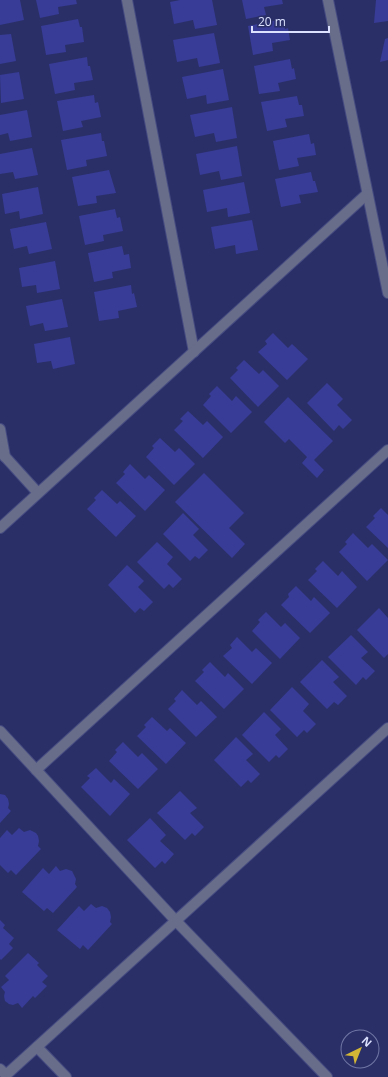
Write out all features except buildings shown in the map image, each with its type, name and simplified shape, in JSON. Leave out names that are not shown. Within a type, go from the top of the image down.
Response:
[{"type":"street","points":[[127,0],[194,352]]},
{"type":"street","points":[[328,0],[388,293]]},
{"type":"street","points":[[0,528],[367,194]]},
{"type":"street","points":[[0,429],[3,454],[38,493]]},
{"type":"street","points":[[36,770],[388,450]]},
{"type":"street","points":[[0,1068],[6,1075],[388,728]]},
{"type":"street","points":[[0,731],[176,921],[327,1077]]},
{"type":"street","points":[[37,1047],[66,1077]]}]
